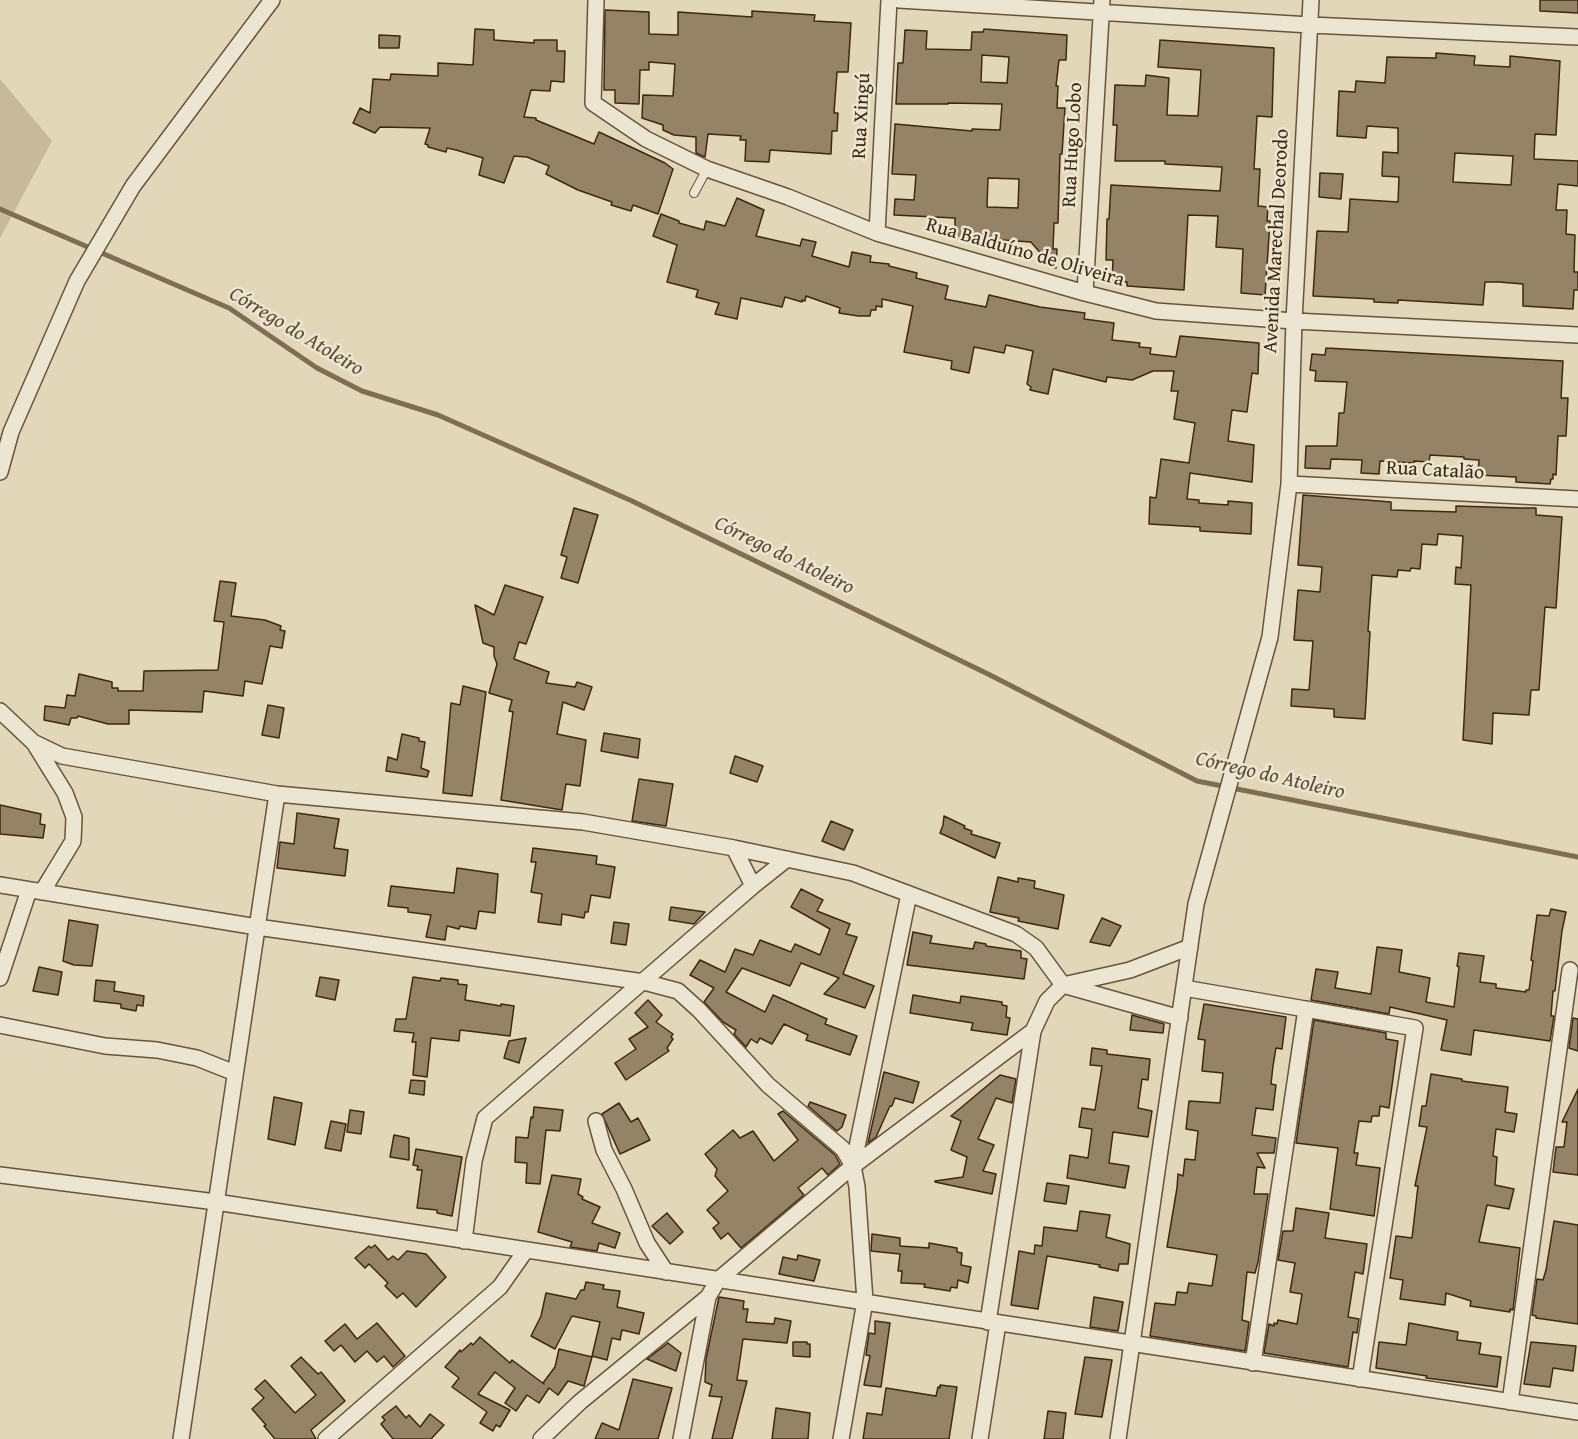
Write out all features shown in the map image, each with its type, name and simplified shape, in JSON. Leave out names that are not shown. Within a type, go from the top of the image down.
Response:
[{"type":"street","points":[[0,472],[11,432],[77,281],[133,186],[272,0]]},
{"type":"street","name":"Rua Balduíno de Oliveira","points":[[596,0],[592,103],[646,139],[707,169],[788,197],[877,233],[1156,311],[1294,321],[1578,334]]},
{"type":"street","name":"Rua Xingú","points":[[877,233],[889,0]]},
{"type":"street","points":[[899,0],[1102,6],[1310,25],[1578,37]]},
{"type":"street","name":"Avenida Marechal Deorodo","points":[[1118,1439],[1196,904],[1270,637],[1289,483],[1294,321],[1311,0]]},
{"type":"street","name":"Rua Hugo Lobo","points":[[1085,293],[1102,6]]},
{"type":"street","name":"Rua Catalão","points":[[1289,483],[1578,500]]},
{"type":"street","points":[[0,711],[33,742],[65,793],[74,817],[73,841],[36,891],[0,978]]},
{"type":"street","points":[[33,742],[62,756],[276,794],[583,822],[734,848],[852,873],[1016,934],[1036,948],[1063,985],[1180,1018]]},
{"type":"street","points":[[181,1439],[276,794]]},
{"type":"street","points":[[734,848],[753,886]]},
{"type":"street","points":[[464,1241],[474,1161],[485,1118],[787,859]]},
{"type":"street","points":[[0,885],[257,927],[644,982],[678,991],[699,1010],[768,1085],[843,1149],[853,1166],[857,1188],[865,1301],[841,1439]]},
{"type":"street","points":[[853,1166],[909,894]]},
{"type":"street","points":[[980,1439],[993,1322],[1033,1031],[1047,1001],[1063,985],[1130,970],[1190,947]]},
{"type":"street","points":[[1510,1402],[1570,970]]},
{"type":"street","points":[[1184,988],[1415,1029],[1360,1379]]},
{"type":"street","points":[[1252,1363],[1306,1009]]},
{"type":"street","points":[[0,1025],[105,1046],[157,1050],[197,1058],[235,1073]]},
{"type":"street","points":[[681,1439],[708,1297],[718,1280],[853,1166],[1033,1031]]},
{"type":"street","points":[[596,1121],[604,1150],[624,1189],[646,1244],[666,1272]]},
{"type":"street","points":[[0,1175],[216,1202],[1578,1412]]},
{"type":"street","points":[[326,1439],[500,1287],[526,1250]]},
{"type":"street","points":[[541,1439],[580,1402],[708,1297]]},
{"type":"lane","points":[[694,193],[707,169]]},
{"type":"shaded area","points":[[0,79],[52,141],[0,238]]},
{"type":"building","points":[[1540,0],[1578,0],[1578,13],[1540,11]]},
{"type":"building","points":[[605,10],[649,12],[649,34],[678,35],[678,12],[752,17],[752,11],[815,15],[814,21],[851,23],[848,72],[837,72],[834,113],[838,113],[837,131],[832,131],[831,154],[770,150],[769,162],[745,161],[746,140],[740,140],[741,136],[708,134],[705,157],[696,153],[696,137],[674,135],[663,130],[663,125],[642,118],[643,95],[673,96],[675,64],[649,62],[649,70],[640,70],[639,104],[615,103],[615,90],[604,90]]},
{"type":"building","points":[[475,29],[494,30],[494,40],[534,43],[534,40],[557,40],[557,51],[565,51],[564,82],[551,81],[550,91],[531,90],[524,117],[536,118],[536,120],[594,144],[599,132],[665,163],[673,169],[658,214],[633,205],[631,211],[611,205],[612,202],[578,190],[546,174],[549,166],[527,157],[514,156],[504,183],[479,175],[483,158],[447,148],[446,152],[428,147],[425,144],[430,128],[380,127],[375,133],[353,123],[360,108],[370,113],[373,79],[390,80],[391,74],[438,76],[438,63],[473,65]]},
{"type":"building","points":[[984,29],[1067,35],[1066,60],[1059,60],[1056,86],[1058,86],[1057,108],[1065,108],[1062,154],[1060,154],[1058,223],[1054,223],[1053,249],[1057,249],[1056,268],[1043,264],[1043,256],[1031,242],[973,238],[973,243],[955,238],[955,218],[894,215],[895,199],[914,200],[916,175],[892,174],[895,124],[972,131],[972,129],[1000,130],[1002,104],[896,104],[898,63],[903,63],[905,30],[927,31],[926,49],[971,50],[972,32],[983,32]],"holes":[[[982,55],[1009,57],[1007,83],[981,82]],[[988,178],[1019,179],[1018,208],[987,207]]]},
{"type":"building","points":[[379,35],[400,36],[399,48],[379,48]]},
{"type":"building","points":[[1160,40],[1274,48],[1272,117],[1257,116],[1254,169],[1260,169],[1258,206],[1268,207],[1267,221],[1270,221],[1265,295],[1241,293],[1243,249],[1216,247],[1218,216],[1188,215],[1184,290],[1127,286],[1127,282],[1112,281],[1113,260],[1106,260],[1111,185],[1220,191],[1222,167],[1165,164],[1165,161],[1115,161],[1117,125],[1113,125],[1115,85],[1145,86],[1146,75],[1169,78],[1167,115],[1198,116],[1201,70],[1158,67]]},
{"type":"building","points":[[1436,53],[1475,56],[1474,65],[1510,67],[1510,56],[1560,61],[1556,135],[1535,134],[1534,159],[1578,161],[1578,186],[1558,184],[1556,210],[1567,210],[1566,234],[1575,235],[1574,272],[1578,272],[1578,290],[1574,290],[1573,309],[1523,306],[1523,284],[1499,282],[1485,282],[1483,305],[1398,300],[1398,303],[1374,302],[1374,299],[1313,296],[1317,231],[1348,232],[1350,199],[1398,202],[1399,177],[1382,176],[1383,152],[1398,153],[1398,128],[1367,126],[1366,138],[1337,136],[1339,91],[1355,92],[1356,81],[1385,83],[1387,57],[1436,58]],"holes":[[[1455,153],[1513,156],[1511,185],[1453,182]]]},
{"type":"building","points":[[1320,173],[1343,174],[1341,199],[1319,197]]},
{"type":"building","points":[[737,198],[764,210],[756,236],[800,246],[802,239],[816,242],[812,256],[849,267],[852,252],[871,256],[870,262],[889,264],[889,266],[917,273],[916,278],[948,286],[945,299],[986,307],[989,295],[1040,307],[1085,313],[1084,319],[1114,323],[1112,340],[1140,343],[1139,347],[1151,348],[1150,354],[1176,357],[1180,336],[1259,343],[1258,374],[1252,373],[1247,412],[1232,410],[1228,441],[1254,445],[1252,482],[1190,473],[1187,499],[1199,500],[1199,503],[1228,505],[1228,501],[1252,503],[1251,534],[1200,531],[1200,527],[1149,524],[1150,497],[1156,498],[1161,459],[1189,463],[1195,423],[1174,419],[1178,391],[1171,391],[1174,371],[1153,371],[1132,380],[1107,377],[1106,382],[1053,369],[1048,394],[1030,390],[1031,387],[1027,384],[1033,351],[1006,345],[1004,353],[974,347],[969,373],[951,369],[952,361],[904,352],[913,306],[882,299],[882,307],[876,306],[876,310],[871,310],[870,316],[858,316],[839,313],[840,308],[806,296],[805,301],[802,300],[802,302],[785,297],[782,307],[741,298],[737,319],[715,314],[719,303],[696,297],[698,290],[667,282],[677,245],[653,236],[661,214],[679,223],[704,230],[706,221],[725,226]]},
{"type":"building","points":[[1326,348],[1563,361],[1561,398],[1568,398],[1566,436],[1558,436],[1556,475],[1553,474],[1550,484],[1516,482],[1516,477],[1478,475],[1479,460],[1430,455],[1429,462],[1380,461],[1379,474],[1361,473],[1362,460],[1331,459],[1330,469],[1305,468],[1306,446],[1337,446],[1339,413],[1344,413],[1347,382],[1315,381],[1316,371],[1310,370],[1312,354],[1325,355]]},
{"type":"building","points":[[1303,495],[1391,502],[1391,510],[1456,512],[1456,506],[1536,508],[1536,515],[1562,517],[1556,608],[1545,607],[1539,690],[1531,690],[1529,715],[1493,713],[1492,744],[1463,740],[1471,585],[1455,584],[1456,567],[1461,568],[1463,536],[1438,534],[1437,545],[1422,544],[1420,569],[1398,570],[1397,577],[1372,575],[1365,719],[1334,717],[1334,709],[1291,706],[1292,689],[1309,690],[1313,641],[1294,640],[1298,590],[1320,592],[1322,567],[1298,565]]},
{"type":"building","points":[[574,508],[598,515],[578,583],[561,578],[567,557],[561,555]]},
{"type":"building","points":[[220,581],[236,583],[231,616],[265,620],[281,626],[280,630],[285,631],[282,648],[270,646],[262,684],[245,681],[243,696],[204,691],[202,712],[129,710],[129,724],[108,724],[78,716],[71,718],[69,725],[44,720],[45,706],[65,708],[67,695],[75,696],[79,674],[112,682],[112,688],[118,688],[118,691],[143,691],[144,671],[218,670],[224,622],[214,621]]},
{"type":"building","points":[[505,585],[543,597],[526,644],[519,642],[514,659],[549,672],[546,683],[575,687],[577,682],[592,687],[584,710],[563,702],[557,734],[586,740],[580,786],[566,784],[562,810],[501,800],[513,712],[509,711],[512,700],[489,693],[497,664],[494,647],[483,643],[475,605],[494,615]]},
{"type":"building","points":[[463,686],[486,692],[472,796],[443,793],[451,703],[460,705]]},
{"type":"building","points":[[268,705],[284,708],[279,738],[262,735]]},
{"type":"building","points":[[604,733],[640,739],[638,758],[601,751]]},
{"type":"building","points":[[402,734],[419,738],[419,741],[425,742],[421,768],[429,771],[427,777],[386,771],[388,757],[397,760]]},
{"type":"building","points":[[735,756],[763,766],[757,782],[730,773]]},
{"type":"building","points":[[639,779],[673,784],[666,826],[632,821]]},
{"type":"building","points":[[0,805],[41,814],[40,824],[45,825],[43,838],[0,834]]},
{"type":"building","points":[[297,813],[339,819],[334,848],[348,850],[345,876],[277,868],[280,842],[294,844]]},
{"type":"building","points":[[944,816],[965,826],[964,828],[972,831],[971,834],[1000,843],[995,858],[940,833]]},
{"type":"building","points":[[831,821],[853,830],[844,850],[822,841]]},
{"type":"building","points":[[533,848],[597,856],[596,864],[615,867],[610,898],[591,895],[588,912],[585,912],[584,918],[562,914],[561,925],[538,922],[542,894],[531,892],[536,862],[531,862]]},
{"type":"building","points":[[457,868],[498,874],[495,913],[479,911],[476,929],[447,926],[445,940],[426,937],[431,915],[408,912],[408,908],[388,906],[391,886],[454,893]]},
{"type":"building","points":[[998,877],[1018,882],[1018,878],[1035,881],[1034,888],[1064,895],[1058,929],[1018,921],[1019,918],[990,912]]},
{"type":"building","points":[[801,889],[823,900],[817,911],[850,924],[846,934],[857,937],[843,974],[874,986],[865,1008],[824,994],[839,978],[801,963],[790,986],[742,968],[726,992],[765,1012],[773,995],[827,1019],[825,1024],[857,1036],[850,1055],[806,1040],[808,1035],[784,1024],[772,1044],[760,1038],[757,1043],[751,1039],[746,1047],[734,1034],[736,1030],[723,1022],[704,1002],[714,988],[690,975],[700,960],[725,972],[735,949],[753,955],[760,940],[791,952],[795,944],[820,955],[830,929],[791,907]]},
{"type":"building","points":[[671,907],[705,912],[694,924],[669,920]]},
{"type":"building","points":[[1551,909],[1566,912],[1555,991],[1553,991],[1551,1016],[1554,1016],[1550,1041],[1474,1030],[1471,1055],[1441,1050],[1447,1020],[1390,1007],[1389,1014],[1311,1000],[1316,969],[1338,972],[1335,988],[1371,994],[1377,947],[1402,950],[1399,972],[1430,978],[1426,1002],[1454,1007],[1459,953],[1484,956],[1480,982],[1496,984],[1496,988],[1526,992],[1529,990],[1537,915],[1549,916]]},
{"type":"building","points":[[1102,918],[1121,926],[1110,946],[1090,942]]},
{"type":"building","points":[[69,920],[98,925],[92,966],[74,965],[63,961]]},
{"type":"building","points":[[614,922],[629,924],[626,945],[611,943]]},
{"type":"building","points":[[913,932],[932,936],[930,943],[973,949],[975,942],[986,944],[986,946],[1021,951],[1021,958],[1027,959],[1024,979],[907,965]]},
{"type":"building","points":[[39,967],[62,972],[58,995],[33,991]]},
{"type":"building","points":[[320,977],[339,980],[335,1000],[316,996]]},
{"type":"building","points":[[413,977],[440,981],[441,978],[458,980],[458,984],[467,985],[465,1000],[514,1006],[510,1036],[460,1030],[459,1041],[431,1038],[427,1077],[413,1075],[416,1042],[412,1042],[414,1033],[394,1031],[396,1019],[406,1019]]},
{"type":"building","points":[[96,980],[115,982],[114,991],[144,996],[143,1006],[137,1005],[136,1011],[121,1008],[121,1004],[94,1001]]},
{"type":"building","points":[[913,995],[960,1003],[961,996],[1002,1002],[1002,1005],[1007,1006],[1006,1017],[1010,1018],[1007,1035],[971,1030],[973,1023],[910,1013]]},
{"type":"building","points":[[648,1000],[662,1015],[656,1022],[673,1034],[671,1037],[673,1039],[667,1048],[669,1051],[626,1080],[615,1063],[636,1049],[629,1039],[648,1027],[635,1013]]},
{"type":"building","points":[[1204,1004],[1286,1017],[1282,1049],[1276,1048],[1273,1066],[1271,1084],[1276,1085],[1273,1110],[1256,1108],[1252,1135],[1276,1138],[1274,1153],[1257,1153],[1265,1168],[1257,1167],[1254,1194],[1268,1194],[1258,1262],[1255,1273],[1247,1272],[1242,1320],[1249,1322],[1245,1351],[1150,1336],[1155,1303],[1175,1305],[1177,1292],[1187,1293],[1189,1283],[1212,1286],[1217,1255],[1167,1247],[1178,1174],[1183,1176],[1185,1159],[1195,1160],[1198,1131],[1186,1129],[1189,1101],[1220,1103],[1223,1073],[1202,1071],[1205,1040],[1198,1039]]},
{"type":"building","points":[[1132,1015],[1164,1024],[1163,1033],[1130,1030]]},
{"type":"building","points":[[1573,1018],[1578,1019],[1578,1051],[1569,1048]]},
{"type":"building","points":[[1314,1020],[1386,1033],[1386,1039],[1398,1041],[1389,1108],[1380,1106],[1379,1116],[1372,1116],[1371,1122],[1359,1121],[1354,1153],[1358,1153],[1356,1165],[1380,1168],[1374,1216],[1330,1209],[1338,1148],[1296,1143]]},
{"type":"building","points":[[526,1038],[519,1063],[504,1058],[509,1041]]},
{"type":"building","points":[[1092,1048],[1107,1050],[1107,1054],[1150,1059],[1148,1080],[1142,1079],[1138,1108],[1152,1111],[1148,1137],[1113,1132],[1109,1163],[1129,1166],[1125,1188],[1067,1178],[1070,1155],[1088,1158],[1092,1129],[1079,1127],[1082,1108],[1095,1110],[1102,1066],[1090,1065]]},
{"type":"building","points":[[884,1072],[919,1082],[913,1103],[895,1098],[876,1137],[868,1143]]},
{"type":"building","points":[[1431,1074],[1508,1087],[1505,1112],[1517,1114],[1514,1132],[1496,1129],[1493,1156],[1497,1157],[1495,1185],[1514,1189],[1509,1209],[1487,1205],[1479,1242],[1520,1248],[1513,1310],[1510,1309],[1510,1312],[1470,1306],[1471,1301],[1446,1293],[1445,1305],[1400,1299],[1403,1280],[1390,1278],[1396,1236],[1412,1238],[1418,1186],[1415,1186],[1427,1127],[1419,1126],[1422,1106],[1426,1106]]},
{"type":"building","points":[[1000,1075],[1016,1079],[1012,1103],[996,1098],[978,1139],[994,1145],[983,1171],[996,1174],[992,1194],[935,1182],[963,1177],[967,1157],[951,1150],[961,1121],[951,1116]]},
{"type":"building","points":[[411,1080],[425,1081],[424,1095],[409,1093]]},
{"type":"building","points":[[1578,1089],[1578,1175],[1553,1172],[1556,1147],[1564,1147],[1567,1122],[1562,1122]]},
{"type":"building","points":[[274,1097],[302,1103],[295,1145],[268,1139]]},
{"type":"building","points":[[810,1102],[846,1115],[842,1127],[837,1131],[808,1106]]},
{"type":"building","points":[[619,1103],[631,1122],[638,1118],[650,1140],[620,1154],[602,1114]]},
{"type":"building","points":[[534,1107],[563,1110],[560,1131],[546,1130],[540,1184],[526,1183],[527,1163],[515,1162],[516,1137],[528,1138]]},
{"type":"building","points":[[350,1110],[364,1112],[361,1134],[347,1132]]},
{"type":"building","points":[[783,1111],[835,1155],[840,1164],[828,1175],[822,1168],[798,1188],[804,1195],[741,1248],[728,1233],[721,1239],[713,1228],[719,1223],[707,1210],[728,1191],[715,1176],[717,1169],[705,1154],[733,1130],[740,1138],[753,1131],[774,1161],[798,1140],[778,1114]]},
{"type":"building","points":[[331,1121],[346,1124],[341,1151],[325,1148]]},
{"type":"building","points":[[394,1135],[409,1138],[409,1160],[390,1157]]},
{"type":"building","points":[[416,1149],[462,1157],[452,1216],[437,1213],[437,1210],[417,1208],[422,1170],[417,1170],[418,1166],[413,1165]]},
{"type":"building","points":[[552,1175],[581,1179],[578,1194],[583,1197],[582,1199],[600,1207],[592,1223],[620,1233],[615,1248],[599,1243],[597,1251],[570,1247],[572,1242],[538,1232]]},
{"type":"building","points":[[1047,1183],[1069,1186],[1066,1204],[1044,1201]]},
{"type":"building","points":[[1296,1208],[1329,1213],[1325,1238],[1367,1244],[1363,1274],[1355,1272],[1348,1317],[1359,1319],[1357,1333],[1353,1332],[1348,1367],[1264,1353],[1269,1324],[1274,1326],[1278,1320],[1297,1324],[1302,1294],[1290,1292],[1295,1263],[1278,1260],[1283,1231],[1293,1231]]},
{"type":"building","points":[[1080,1211],[1110,1215],[1106,1237],[1130,1244],[1128,1264],[1119,1264],[1118,1271],[1099,1267],[1100,1265],[1047,1256],[1038,1309],[1011,1305],[1019,1251],[1034,1254],[1035,1245],[1042,1246],[1044,1227],[1077,1231]]},
{"type":"building","points":[[667,1213],[683,1232],[670,1244],[652,1226]]},
{"type":"building","points":[[1554,1221],[1578,1225],[1578,1324],[1536,1318],[1532,1315],[1537,1279],[1543,1280],[1546,1270]]},
{"type":"building","points":[[872,1234],[900,1238],[900,1246],[929,1248],[929,1243],[957,1248],[957,1252],[962,1253],[961,1265],[971,1267],[968,1283],[958,1280],[957,1288],[951,1287],[950,1291],[924,1287],[925,1284],[901,1283],[902,1271],[898,1271],[900,1254],[871,1251]]},
{"type":"building","points":[[375,1245],[388,1260],[393,1256],[398,1260],[407,1251],[426,1254],[446,1277],[416,1307],[403,1293],[397,1298],[385,1286],[388,1283],[369,1264],[365,1268],[355,1258],[369,1246],[371,1248]]},
{"type":"building","points":[[798,1255],[820,1260],[814,1281],[779,1274],[783,1257],[797,1260]]},
{"type":"building","points":[[586,1282],[604,1285],[603,1289],[620,1291],[617,1307],[644,1313],[639,1334],[622,1330],[620,1340],[612,1338],[607,1360],[592,1356],[600,1322],[572,1316],[555,1349],[531,1336],[541,1316],[546,1293],[576,1299],[581,1290],[584,1290]]},
{"type":"building","points":[[719,1297],[744,1301],[743,1309],[748,1309],[746,1322],[774,1324],[775,1318],[791,1321],[787,1343],[743,1339],[737,1380],[747,1381],[732,1439],[712,1439],[722,1397],[709,1396],[712,1385],[705,1382],[706,1359]]},
{"type":"building","points":[[1094,1297],[1123,1302],[1118,1331],[1090,1327]]},
{"type":"building","points":[[875,1321],[890,1323],[881,1387],[864,1385],[870,1356],[866,1355],[869,1333],[875,1334]]},
{"type":"building","points":[[377,1323],[405,1356],[393,1367],[384,1356],[377,1362],[367,1351],[355,1362],[341,1345],[334,1351],[325,1341],[345,1324],[357,1339]]},
{"type":"building","points":[[1409,1323],[1458,1332],[1457,1340],[1481,1343],[1479,1354],[1501,1357],[1497,1387],[1426,1378],[1427,1376],[1376,1368],[1379,1342],[1406,1345]]},
{"type":"building","points":[[480,1337],[510,1363],[512,1360],[544,1384],[555,1367],[559,1349],[592,1357],[584,1386],[568,1381],[558,1395],[549,1388],[539,1403],[527,1395],[516,1411],[505,1403],[515,1388],[495,1372],[478,1394],[510,1410],[500,1427],[496,1425],[493,1431],[480,1423],[487,1412],[452,1387],[459,1378],[445,1367],[460,1350],[461,1352],[471,1343],[473,1345]]},
{"type":"building","points":[[793,1342],[810,1344],[810,1357],[793,1356]]},
{"type":"building","points":[[1531,1342],[1576,1346],[1573,1371],[1553,1368],[1550,1387],[1524,1384]]},
{"type":"building","points":[[668,1343],[681,1353],[676,1371],[647,1359]]},
{"type":"building","points":[[301,1357],[318,1374],[321,1372],[345,1401],[311,1430],[316,1439],[275,1439],[252,1409],[264,1398],[255,1389],[265,1380],[295,1413],[316,1395],[291,1366]]},
{"type":"building","points":[[1085,1357],[1112,1360],[1102,1417],[1075,1414]]},
{"type":"building","points":[[633,1379],[672,1388],[658,1439],[595,1439],[602,1423],[619,1430]]},
{"type":"building","points":[[940,1385],[957,1387],[949,1439],[863,1439],[867,1413],[882,1415],[886,1388],[936,1396]]},
{"type":"building","points":[[396,1406],[406,1418],[409,1415],[420,1427],[430,1414],[444,1425],[431,1439],[393,1439],[381,1424],[385,1420],[382,1417]]},
{"type":"building","points":[[776,1408],[810,1413],[808,1439],[772,1439]]},
{"type":"building","points":[[1048,1411],[1066,1413],[1063,1439],[1044,1439]]},
{"type":"waterway","name":"Córrego do Atoleiro","points":[[0,209],[229,308],[317,368],[362,391],[438,415],[632,501],[990,675],[1197,781],[1578,857]]}]
